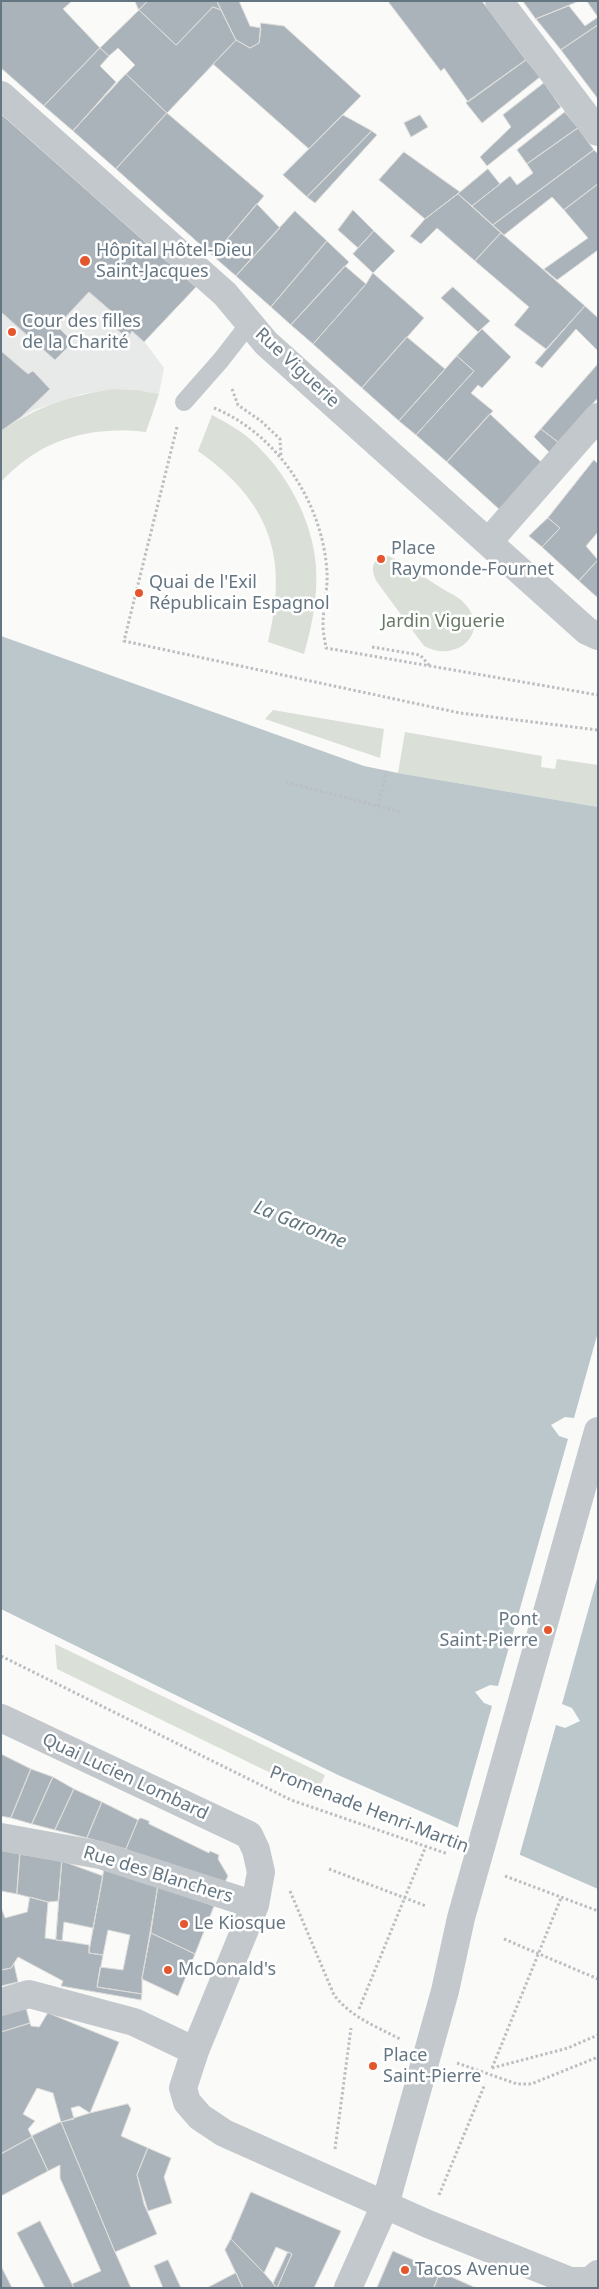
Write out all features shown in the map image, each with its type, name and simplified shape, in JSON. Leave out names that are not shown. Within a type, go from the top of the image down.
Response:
[{"type":"street","points":[[499,1],[598,132]]},
{"type":"street","name":"Rue Viguerie","points":[[1,95],[225,294],[266,343],[489,541],[587,631],[598,636]]},
{"type":"street","points":[[489,541],[598,417]]},
{"type":"street","points":[[348,2288],[385,2205],[428,2052],[472,1881],[598,1431]]},
{"type":"street","name":"Quai Lucien Lombard","points":[[1,1718],[248,1835],[256,1850],[261,1872],[255,1905]]},
{"type":"street","name":"Rue des Blanchers","points":[[1,1837],[100,1855],[255,1905]]},
{"type":"street","points":[[255,1905],[195,2051],[183,2088],[187,2102],[200,2117],[224,2133],[385,2205],[570,2281],[593,2281]]},
{"type":"street","points":[[1,2002],[29,1994],[134,2022],[195,2051]]},
{"type":"lane","points":[[184,402],[221,360],[240,333],[249,324]]},
{"type":"path","points":[[184,402],[124,640],[460,713],[598,730]]},
{"type":"path","points":[[206,404],[228,413],[264,439],[281,457],[306,496],[321,534],[327,570],[323,626],[326,648],[598,695]]},
{"type":"path","points":[[238,405],[261,421],[280,439],[281,457]]},
{"type":"path","points":[[372,647],[420,655],[430,666]]},
{"type":"path","points":[[378,806],[388,771]]},
{"type":"path","points":[[286,782],[400,812]]},
{"type":"path","name":"Promenade Henri-Martin","points":[[1,1656],[292,1800],[453,1856]]},
{"type":"path","points":[[359,2010],[406,1899],[426,1846]]},
{"type":"path","points":[[329,1868],[426,1906]]},
{"type":"path","points":[[498,1874],[598,1911]]},
{"type":"path","points":[[561,1898],[492,2068],[568,2048],[598,2036]]},
{"type":"path","points":[[297,1902],[334,1995],[356,2017],[428,2052],[517,2084],[531,2084],[598,2057]]},
{"type":"path","points":[[504,1939],[598,1980]]},
{"type":"path","points":[[334,2155],[351,2028]]},
{"type":"path","points":[[438,2199],[485,2084]]},
{"type":"shaded area","name":"Hôpital Hôtel-Dieu Saint-Jacques","points":[[1,113],[196,287],[144,341],[164,368],[159,394],[138,390],[113,389],[82,394],[34,410],[1,431]]},
{"type":"green space","points":[[113,389],[138,390],[159,394],[146,432],[105,431],[67,439],[33,455],[16,467],[1,482],[1,431],[28,415],[54,403]]},
{"type":"green space","points":[[212,415],[251,440],[276,466],[296,498],[310,532],[316,567],[316,589],[310,633],[304,654],[268,642],[274,611],[276,583],[274,558],[268,534],[257,511],[242,490],[223,470],[198,451]]},
{"type":"green space","name":"Jardin Viguerie","points":[[388,556],[400,561],[456,596],[465,604],[472,615],[474,625],[472,634],[467,642],[458,648],[448,651],[436,651],[424,646],[377,582],[373,572],[375,562],[382,557]]},
{"type":"green space","points":[[273,710],[384,729],[380,758],[265,719]]},
{"type":"green space","points":[[405,732],[542,756],[541,767],[555,769],[557,759],[598,765],[598,807],[398,773]]},
{"type":"green space","points":[[55,1644],[325,1775],[316,1795],[57,1669]]},
{"type":"water","name":"La Garonne","points":[[1,636],[364,766],[598,807],[598,1889],[338,1775],[1,1609]]},
{"type":"pier","name":"Pont Saint-Pierre","points":[[598,1332],[598,1575],[562,1704],[572,1708],[580,1721],[565,1728],[556,1725],[519,1857],[457,1830],[492,1706],[484,1703],[475,1692],[490,1685],[498,1686],[568,1439],[559,1436],[551,1425],[565,1417],[574,1418]]},
{"type":"building","points":[[1,1],[72,1],[63,9],[100,48],[44,106],[1,68]]},
{"type":"building","points":[[135,1],[148,1],[139,10]]},
{"type":"building","points":[[148,1],[217,1],[221,10],[213,7],[176,45],[139,10]]},
{"type":"building","points":[[217,1],[239,1],[250,26],[261,28],[259,43],[250,48],[236,40]]},
{"type":"building","points":[[388,1],[482,1],[526,60],[468,102],[444,68],[441,71]]},
{"type":"building","points":[[523,1],[579,1],[536,19]]},
{"type":"building","points":[[587,1],[598,1],[598,17]]},
{"type":"building","points":[[569,6],[585,26],[598,17],[598,25],[561,50],[536,19]]},
{"type":"building","points":[[213,7],[221,10],[236,40],[167,113],[126,74],[135,65],[118,48],[109,56],[100,48],[139,10],[176,45]]},
{"type":"building","points":[[261,23],[284,26],[361,96],[309,149],[213,64],[236,40],[250,48],[259,43]]},
{"type":"building","points":[[598,25],[598,99],[561,50]]},
{"type":"building","points":[[100,48],[109,56],[100,66],[116,82],[73,131],[44,106]]},
{"type":"building","points":[[526,60],[540,77],[482,123],[466,103]]},
{"type":"building","points":[[126,74],[167,113],[116,169],[73,131]]},
{"type":"building","points":[[544,83],[561,107],[487,166],[480,157],[511,127],[503,115]]},
{"type":"building","points":[[565,112],[578,128],[527,164],[517,150]]},
{"type":"building","points":[[167,113],[264,196],[213,256],[116,169]]},
{"type":"building","name":"Hôpital Hôtel-Dieu Saint-Jacques","points":[[1,114],[196,287],[144,342],[132,331],[127,338],[114,327],[119,318],[89,292],[57,326],[73,342],[55,360],[1,312]]},
{"type":"building","points":[[343,115],[372,131],[307,197],[283,175]]},
{"type":"building","points":[[420,115],[428,127],[411,137],[404,123]]},
{"type":"building","points":[[578,128],[594,150],[493,225],[472,206],[510,176],[517,185],[533,173],[527,164]]},
{"type":"building","points":[[372,131],[377,135],[315,203],[307,197]]},
{"type":"building","points":[[594,150],[598,154],[598,184],[564,210],[552,197],[504,235],[493,225]]},
{"type":"building","points":[[404,152],[460,192],[425,219],[379,180]]},
{"type":"building","points":[[488,169],[500,184],[472,206],[458,194]]},
{"type":"building","points":[[598,184],[598,250],[557,280],[544,269],[588,238],[564,210]]},
{"type":"building","points":[[458,194],[501,233],[475,261],[437,228],[421,244],[410,236],[425,219]]},
{"type":"building","points":[[257,204],[280,228],[236,276],[213,256]]},
{"type":"building","points":[[353,210],[374,231],[358,248],[338,230]]},
{"type":"building","points":[[295,211],[327,241],[271,307],[236,276]]},
{"type":"building","points":[[374,231],[395,251],[373,273],[353,254]]},
{"type":"building","points":[[501,233],[585,306],[546,349],[514,325],[529,307],[475,261]]},
{"type":"building","points":[[327,241],[349,262],[291,325],[271,307]]},
{"type":"building","points":[[345,266],[366,284],[313,344],[291,325]]},
{"type":"building","points":[[373,273],[424,318],[362,388],[313,344],[366,284]]},
{"type":"building","points":[[453,287],[490,321],[478,332],[441,298]]},
{"type":"building","points":[[585,306],[598,318],[598,351],[576,329],[542,368],[535,363]]},
{"type":"building","points":[[482,329],[511,357],[482,388],[478,385],[471,393],[493,411],[447,462],[416,435],[474,371],[457,356]]},
{"type":"building","points":[[407,337],[445,369],[399,421],[362,388]]},
{"type":"building","points":[[1,351],[28,374],[33,371],[50,389],[21,417],[1,431]]},
{"type":"building","points":[[457,356],[474,371],[416,435],[399,421]]},
{"type":"building","points":[[598,364],[598,398],[558,442],[541,429]]},
{"type":"building","points":[[490,414],[542,463],[500,510],[447,462]]},
{"type":"building","points":[[541,429],[558,442],[550,453],[534,437]]},
{"type":"building","points":[[594,460],[598,464],[598,532],[586,546],[598,560],[579,581],[542,547],[560,528],[548,518]]},
{"type":"building","points":[[548,518],[560,528],[542,547],[529,536]]},
{"type":"building","points":[[598,560],[598,598],[579,581]]},
{"type":"building","points":[[1,1754],[31,1769],[11,1818],[1,1816]]},
{"type":"building","points":[[31,1769],[53,1777],[32,1824],[11,1818]]},
{"type":"building","points":[[53,1777],[74,1789],[55,1830],[32,1824]]},
{"type":"building","points":[[74,1789],[102,1802],[87,1838],[55,1830]]},
{"type":"building","points":[[102,1802],[138,1820],[126,1849],[87,1838]]},
{"type":"building","points":[[141,1818],[149,1821],[149,1824],[209,1853],[210,1851],[219,1855],[218,1859],[228,1876],[225,1882],[125,1851],[138,1820]]},
{"type":"building","points":[[1,1850],[20,1854],[17,1894],[1,1891]]},
{"type":"building","points":[[20,1854],[62,1861],[58,1901],[48,1902],[17,1894]]},
{"type":"building","points":[[62,1861],[103,1876],[93,1928],[64,1922],[62,1941],[56,1940]]},
{"type":"building","points":[[104,1870],[158,1886],[142,1979],[142,1994],[97,1987],[100,1967],[123,1970],[130,1935],[108,1930],[103,1955],[89,1953]]},
{"type":"building","points":[[158,1886],[214,1906],[195,1954],[151,1933]]},
{"type":"building","points":[[30,1897],[48,1902],[45,1938],[89,1945],[89,1953],[103,1955],[97,1987],[142,1994],[141,2000],[61,1986],[63,1981],[18,1957],[11,1968],[1,1970],[1,1907],[5,1918],[27,1912]]},
{"type":"building","points":[[151,1933],[195,1954],[178,1996],[142,1979]]},
{"type":"building","points":[[14,1964],[18,1982],[1,1986],[1,1970],[11,1968]]},
{"type":"building","points":[[26,2008],[30,2023],[1,2032],[1,2015]]},
{"type":"building","points":[[48,2013],[119,2042],[90,2113],[79,2106],[71,2108],[74,2119],[61,2122],[53,2093],[37,2088],[23,2114],[35,2121],[28,2129],[32,2137],[1,2154],[1,2032],[30,2023],[31,2026],[39,2027]]},
{"type":"building","points":[[128,2104],[131,2109],[121,2136],[148,2148],[137,2175],[144,2204],[157,2234],[115,2252],[61,2122]]},
{"type":"building","points":[[61,2122],[131,2288],[74,2288],[72,2284],[101,2271],[60,2178],[60,2165],[48,2171],[32,2136]]},
{"type":"building","points":[[32,2137],[48,2171],[1,2196],[1,2154]]},
{"type":"building","points":[[148,2148],[171,2158],[164,2177],[172,2203],[148,2211],[137,2175]]},
{"type":"building","points":[[251,2192],[341,2231],[314,2288],[277,2288],[292,2254],[276,2247],[264,2273],[231,2239]]},
{"type":"building","points":[[40,2221],[74,2288],[45,2288],[17,2233]]},
{"type":"building","points":[[231,2239],[277,2288],[243,2288],[225,2250]]},
{"type":"building","points":[[393,2251],[440,2272],[434,2288],[377,2288]]},
{"type":"building","points":[[288,2252],[292,2254],[277,2288],[273,2284]]},
{"type":"building","points":[[168,2260],[181,2288],[163,2288],[154,2266]]},
{"type":"building","points":[[1,2266],[12,2288],[1,2288]]},
{"type":"building","points":[[440,2272],[465,2283],[476,2288],[434,2288]]},
{"type":"building","points":[[236,2273],[243,2288],[207,2288]]},
{"type":"place","name":"Hôpital Hôtel-Dieu Saint-Jacques","points":[[85,261]]},
{"type":"place","name":"Cour des filles de la Charité","points":[[12,332]]},
{"type":"place","name":"Place Raymonde-Fournet","points":[[381,559]]},
{"type":"place","name":"Quai de l'Exil Républicain Espagnol","points":[[139,593]]},
{"type":"place","name":"Pont Saint-Pierre","points":[[548,1630]]},
{"type":"place","name":"Le Kiosque","points":[[184,1924]]},
{"type":"place","name":"McDonald's","points":[[168,1970]]},
{"type":"place","name":"Place Saint-Pierre","points":[[373,2066]]},
{"type":"place","name":"Tacos Avenue","points":[[405,2270]]}]
